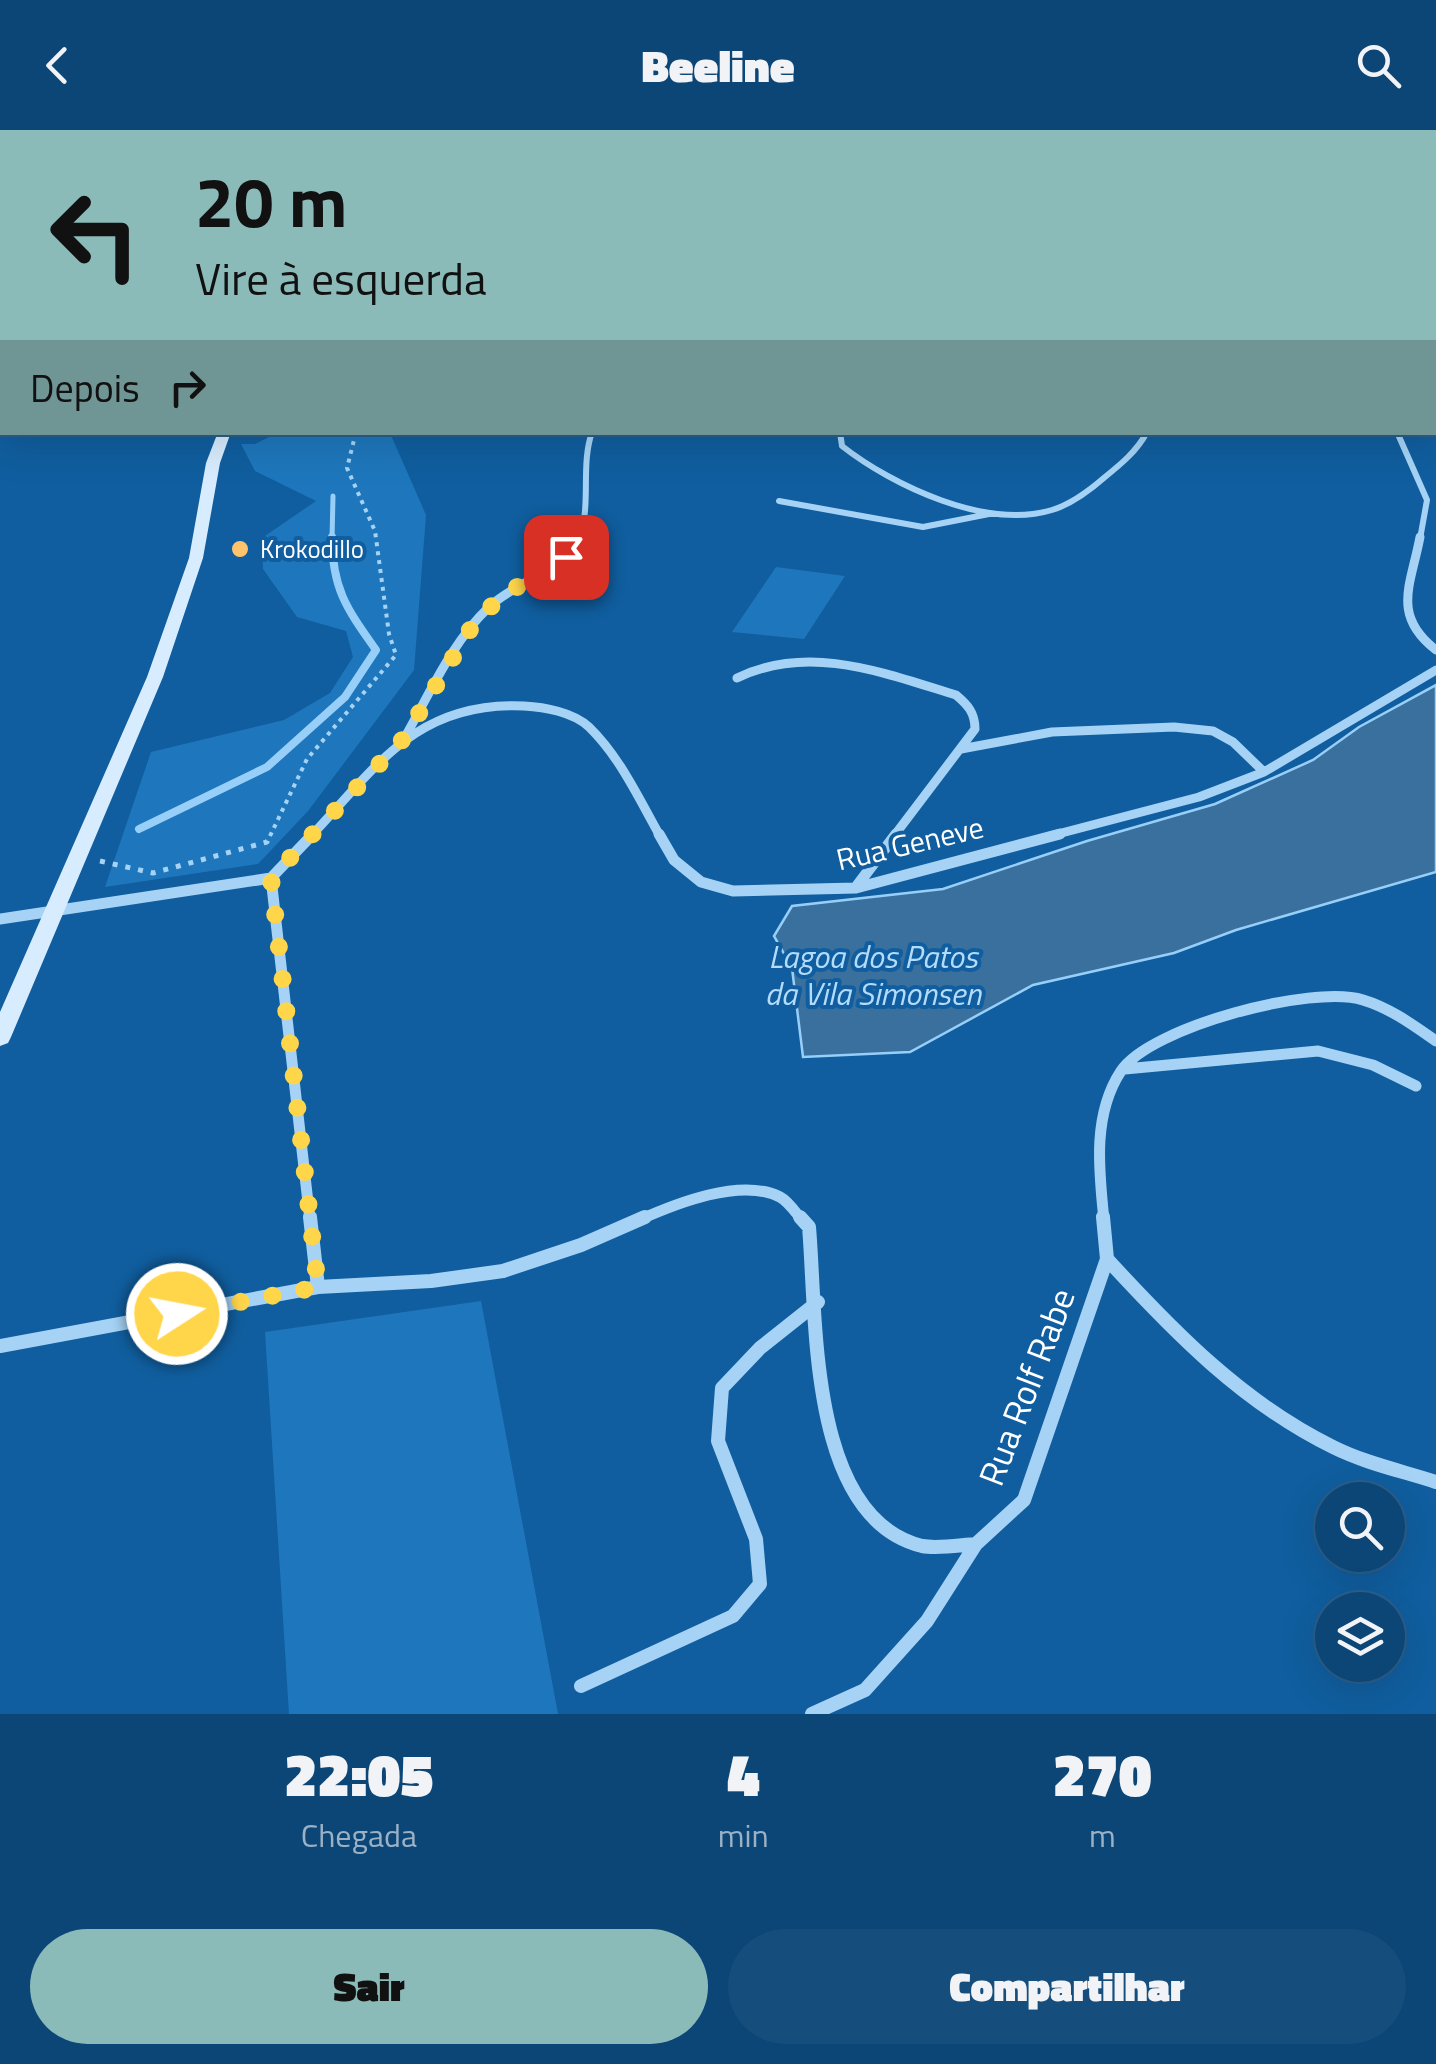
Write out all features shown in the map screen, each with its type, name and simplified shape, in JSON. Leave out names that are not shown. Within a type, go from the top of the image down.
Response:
[{"type":"street","points":[[0,1036],[155,676],[196,558],[213,463],[224,435]]},
{"type":"street","points":[[404,738],[476,620],[504,595],[566,557],[580,540],[584,519],[584,450],[591,435]]},
{"type":"street","points":[[840,435],[842,446],[861,463],[895,480],[990,513],[1014,516],[1048,512],[1072,502],[1121,463],[1144,435]]},
{"type":"street","points":[[1397,435],[1427,500],[1406,612],[1418,636],[1436,650]]},
{"type":"street","points":[[779,502],[923,527],[990,513]]},
{"type":"street","points":[[737,678],[757,665],[794,661],[840,664],[956,696],[976,718],[975,729],[961,749],[856,888]]},
{"type":"street","name":"Rua Geneve","points":[[271,878],[404,738],[454,712],[502,704],[544,708],[585,723],[610,750],[674,860],[701,882],[733,891],[856,888],[1200,797],[1264,772],[1436,670]]},
{"type":"street","points":[[961,749],[1052,732],[1174,727],[1213,731],[1234,742],[1264,772]]},
{"type":"street","points":[[0,918],[271,878],[318,1287]]},
{"type":"street","name":"Rua Rolf Rabe","points":[[812,1714],[865,1690],[927,1622],[976,1544],[1024,1500],[1107,1259],[1100,1180],[1101,1116],[1122,1069],[1162,1039],[1240,1010],[1321,995],[1361,998],[1405,1019],[1436,1041]]},
{"type":"street","points":[[1122,1069],[1318,1050],[1374,1064],[1416,1086]]},
{"type":"street","points":[[0,1346],[318,1287],[431,1281],[503,1271],[581,1245],[688,1200],[743,1192],[780,1197],[809,1226],[824,1404],[840,1466],[875,1522],[922,1546],[976,1544]]},
{"type":"street","points":[[1107,1259],[1187,1346],[1266,1408],[1335,1448],[1436,1482]]},
{"type":"street","points":[[581,1686],[733,1616],[760,1584],[756,1539],[718,1441],[722,1388],[760,1348],[818,1302]]},
{"type":"path","points":[[78,856],[152,872],[267,842],[307,759],[396,655],[375,531],[347,468],[355,435]]},
{"type":"shaded area","points":[[273,435],[391,435],[426,515],[414,670],[308,811],[258,864],[105,887],[151,752],[284,720],[330,693],[353,657],[346,631],[297,617],[263,569],[262,538],[316,501],[255,471],[241,444],[255,444]]},
{"type":"shaded area","points":[[776,567],[845,576],[804,639],[732,632]]},
{"type":"shaded area","points":[[481,1301],[558,1714],[289,1714],[265,1332]]},
{"type":"water","name":"Lagoa dos Patos da Vila Simonsen","points":[[1436,685],[1436,872],[1236,930],[1174,953],[1033,985],[910,1052],[803,1057],[792,968],[774,936],[792,906],[943,889],[1215,804],[1313,760],[1359,727]]},
{"type":"waterway","points":[[332,538],[333,496]]},
{"type":"waterway","points":[[139,829],[267,767],[345,697],[376,650],[343,598],[335,571],[332,538]]},
{"type":"place","name":"Krokodillo","points":[[240,549]]},
{"type":"route","points":[[177,1314],[318,1287],[271,878],[404,738],[476,620],[504,595],[566,557]]}]
